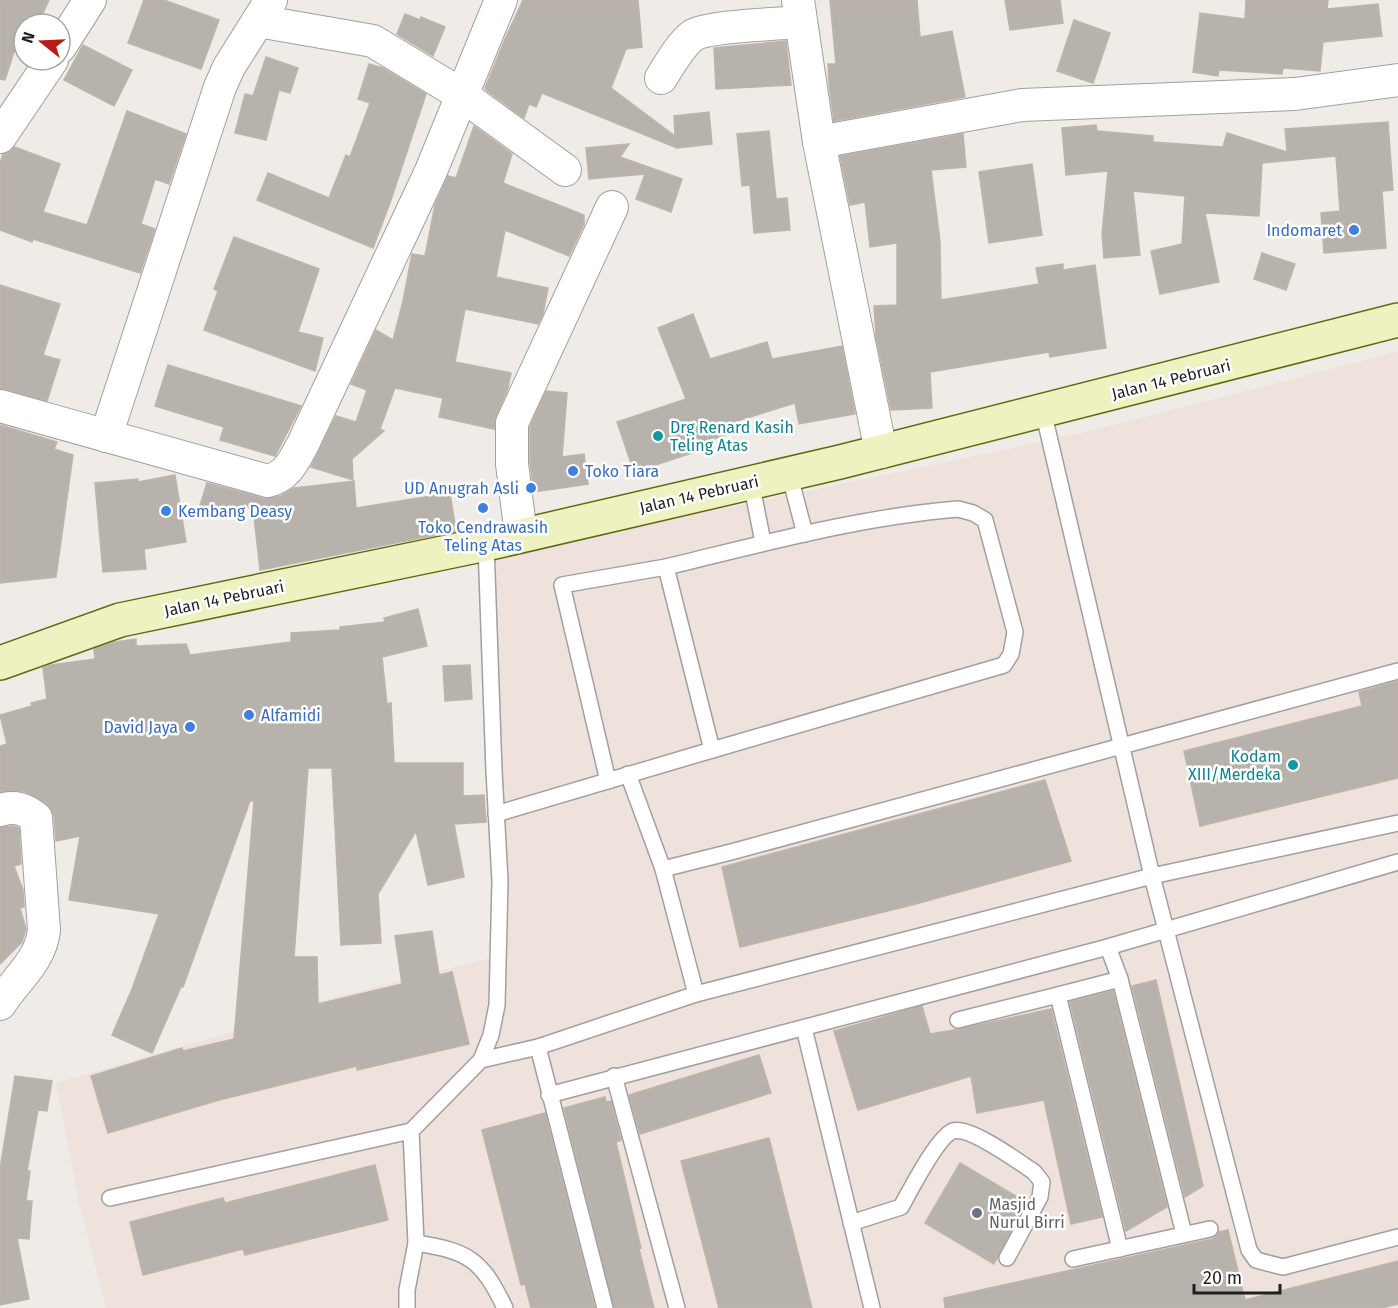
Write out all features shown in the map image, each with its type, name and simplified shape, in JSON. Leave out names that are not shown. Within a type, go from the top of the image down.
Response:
[{"type":"main road","name":"Jalan 14 Pebruari","points":[[0,663],[120,620],[486,544],[881,452],[1398,320]]},
{"type":"street","points":[[72,28],[90,0]]},
{"type":"street","points":[[0,406],[268,481],[280,478],[289,469],[308,433],[426,182],[501,0]]},
{"type":"street","points":[[106,436],[220,87],[229,67],[264,11],[373,41],[462,95],[565,170]]},
{"type":"street","points":[[661,78],[694,34],[799,11],[819,142],[881,452]]},
{"type":"street","points":[[0,137],[44,72]]},
{"type":"street","points":[[819,142],[1022,105],[1295,94],[1398,80]]},
{"type":"street","points":[[521,535],[512,464],[512,423],[612,207]]},
{"type":"street","points":[[0,810],[14,806],[28,811],[36,818],[44,930],[40,947],[28,969],[10,988],[0,1004]]},
{"type":"lane","points":[[1043,411],[1152,876],[1249,1250],[1256,1260],[1283,1267],[1398,1237]]},
{"type":"lane","points":[[789,473],[805,534]]},
{"type":"lane","points":[[751,482],[763,542]]},
{"type":"lane","points":[[496,814],[1004,665],[1011,654],[1015,632],[985,520],[973,513],[958,509],[923,512],[763,542],[666,567],[562,585],[608,780]]},
{"type":"lane","points":[[110,1198],[411,1131],[481,1060],[491,1035],[497,1005],[500,881],[486,544]]},
{"type":"lane","points":[[666,567],[712,750]]},
{"type":"lane","points":[[663,869],[1398,671]]},
{"type":"lane","points":[[628,774],[663,869],[696,994]]},
{"type":"lane","points":[[481,1060],[538,1047],[696,994],[1152,876],[1398,823]]},
{"type":"lane","points":[[549,1095],[1107,947],[1398,862]]},
{"type":"lane","points":[[1107,947],[1120,979],[1184,1234]]},
{"type":"lane","points":[[958,1020],[1120,979]]},
{"type":"lane","points":[[1058,995],[1120,1249]]},
{"type":"lane","points":[[804,1028],[872,1308]]},
{"type":"lane","points":[[538,1047],[605,1308]]},
{"type":"lane","points":[[614,1076],[677,1308]]},
{"type":"lane","points":[[407,1308],[407,1290],[416,1243],[411,1131]]},
{"type":"lane","points":[[851,1223],[901,1207],[942,1139],[954,1131],[969,1132],[1034,1172],[1042,1182],[1040,1197],[1007,1258]]},
{"type":"lane","points":[[1073,1259],[1210,1228]]},
{"type":"lane","points":[[416,1243],[440,1246],[464,1254],[482,1269],[505,1308]]},
{"type":"shaded area","points":[[1398,351],[1398,1308],[106,1308],[79,1203],[56,1083],[264,1023],[324,1000],[503,955],[494,551],[717,510],[1090,431]]},
{"type":"building","points":[[0,0],[49,0],[44,12],[12,12],[12,58],[5,80],[0,79]]},
{"type":"building","points":[[144,0],[164,0],[219,20],[201,69],[128,43]]},
{"type":"building","points":[[523,0],[638,0],[642,47],[626,49],[611,88],[675,136],[674,116],[709,112],[712,144],[677,148],[542,93],[536,107],[529,104],[524,118],[486,90],[505,39]]},
{"type":"building","points":[[830,0],[917,0],[920,37],[952,31],[965,97],[834,121],[828,64],[836,64]]},
{"type":"building","points":[[1005,0],[1060,0],[1063,23],[1010,30]]},
{"type":"building","points":[[1246,0],[1328,0],[1327,9],[1378,4],[1382,36],[1323,42],[1320,71],[1283,68],[1282,74],[1219,70],[1218,76],[1193,72],[1200,13],[1245,19]]},
{"type":"building","points":[[405,14],[420,20],[421,17],[445,27],[433,56],[397,34]]},
{"type":"building","points":[[1074,20],[1110,33],[1093,83],[1057,71]]},
{"type":"building","points":[[786,41],[791,85],[716,89],[714,48]]},
{"type":"building","points":[[83,45],[132,70],[114,106],[64,80],[68,72],[72,72],[72,65]]},
{"type":"building","points":[[266,57],[298,68],[290,93],[279,90],[266,140],[235,133],[245,94],[253,96]]},
{"type":"building","points":[[369,64],[383,68],[426,94],[373,248],[257,200],[268,173],[329,198],[346,155],[350,157],[370,103],[358,99]]},
{"type":"building","points":[[127,111],[186,134],[169,184],[155,179],[141,224],[155,229],[140,273],[33,239],[32,242],[0,230],[0,163],[3,154],[15,147],[60,164],[43,212],[87,225]]},
{"type":"building","points":[[1388,122],[1393,190],[1382,191],[1386,248],[1324,253],[1321,213],[1340,211],[1336,156],[1262,163],[1259,216],[1205,213],[1219,282],[1160,294],[1151,251],[1182,244],[1185,196],[1133,191],[1140,255],[1104,258],[1102,234],[1108,171],[1066,175],[1062,128],[1096,125],[1097,131],[1153,136],[1153,142],[1223,147],[1227,133],[1287,152],[1285,129]]},
{"type":"building","points":[[474,126],[512,154],[503,183],[584,215],[584,224],[569,256],[505,230],[496,277],[548,288],[543,314],[538,324],[465,309],[455,362],[511,373],[508,388],[496,416],[494,429],[439,417],[443,398],[395,388],[380,429],[384,431],[352,459],[353,480],[311,467],[336,416],[356,422],[367,390],[351,384],[376,330],[393,340],[412,254],[425,256],[435,205],[448,176],[456,178]]},
{"type":"building","points":[[769,131],[776,199],[787,198],[790,230],[754,233],[750,185],[742,186],[737,134]]},
{"type":"building","points":[[963,134],[966,167],[931,170],[940,241],[941,300],[1039,284],[1036,268],[1063,264],[1063,270],[1095,265],[1106,348],[1050,357],[1049,352],[930,372],[932,408],[891,410],[876,337],[874,306],[897,305],[897,243],[870,247],[865,202],[850,205],[840,156]]},
{"type":"building","points":[[629,144],[620,157],[682,179],[671,212],[636,199],[645,174],[589,179],[586,148]]},
{"type":"building","points":[[1032,164],[1042,235],[989,243],[979,172]]},
{"type":"building","points":[[234,237],[319,269],[298,332],[323,338],[315,371],[204,330],[218,291],[214,289]]},
{"type":"building","points":[[1262,253],[1295,264],[1286,290],[1254,279]]},
{"type":"building","points":[[0,285],[60,304],[43,355],[60,360],[47,401],[0,389]]},
{"type":"building","points":[[693,314],[710,359],[767,342],[772,359],[842,346],[855,414],[799,424],[795,403],[734,422],[737,430],[696,446],[698,451],[634,472],[617,422],[686,399],[658,328]]},
{"type":"building","points":[[168,365],[301,406],[275,456],[220,440],[224,427],[155,406]]},
{"type":"building","points":[[546,391],[567,393],[562,457],[584,454],[588,484],[534,492],[530,463],[530,427]]},
{"type":"building","points":[[0,425],[57,442],[54,449],[73,455],[56,577],[0,583]]},
{"type":"building","points":[[175,475],[186,542],[144,549],[146,569],[103,572],[95,483],[138,479],[138,482]]},
{"type":"building","points":[[354,481],[356,508],[450,493],[456,531],[260,570],[253,508],[197,515],[207,483],[264,498],[281,496],[294,488]]},
{"type":"building","points":[[418,609],[427,646],[382,657],[387,704],[391,703],[394,763],[463,763],[463,796],[484,795],[486,822],[454,824],[464,877],[428,885],[416,831],[378,894],[381,943],[341,945],[332,768],[308,768],[294,957],[317,957],[318,1004],[402,984],[395,936],[432,931],[439,975],[452,972],[469,1044],[357,1070],[357,1066],[219,1100],[108,1133],[91,1076],[182,1048],[183,1051],[234,1039],[254,801],[250,801],[183,987],[181,987],[152,1053],[112,1035],[132,989],[159,914],[69,900],[80,836],[56,841],[54,816],[47,804],[24,791],[0,792],[0,746],[7,744],[0,715],[47,699],[43,668],[95,659],[94,649],[115,642],[136,639],[136,646],[186,644],[190,655],[291,642],[291,633],[340,630],[340,627],[385,622],[384,618]]},
{"type":"building","points":[[470,665],[472,699],[445,701],[443,666]]},
{"type":"building","name":"Kodam XIII/Merdeka","points":[[1398,681],[1398,778],[1200,826],[1184,751],[1362,706],[1359,692]]},
{"type":"building","points":[[1045,780],[1071,861],[912,905],[740,947],[722,867]]},
{"type":"building","points":[[0,827],[19,828],[21,864],[14,866],[23,890],[24,907],[20,908],[26,929],[22,942],[0,964]]},
{"type":"building","points":[[1156,980],[1203,1186],[1185,1197],[1132,986]]},
{"type":"building","points":[[1113,991],[1167,1207],[1126,1231],[1070,1002]]},
{"type":"building","points":[[922,1006],[930,1034],[1051,1009],[1102,1217],[1071,1224],[1044,1100],[977,1113],[971,1076],[858,1110],[834,1031]]},
{"type":"building","points":[[759,1055],[771,1093],[640,1134],[629,1095]]},
{"type":"building","points":[[15,1076],[52,1081],[47,1111],[38,1110],[27,1171],[30,1171],[26,1201],[32,1201],[29,1239],[17,1238],[29,1299],[0,1305],[0,1169]]},
{"type":"building","points":[[605,1097],[606,1102],[611,1101],[621,1140],[616,1142],[654,1308],[614,1308],[564,1108]]},
{"type":"building","points":[[545,1113],[595,1308],[531,1308],[525,1284],[521,1285],[482,1130]]},
{"type":"building","points":[[769,1138],[812,1308],[719,1308],[681,1161]]},
{"type":"building","name":"Masjid Nurul Birri","points":[[960,1163],[1026,1202],[994,1264],[925,1223]]},
{"type":"building","points":[[375,1165],[388,1220],[245,1255],[243,1249],[143,1275],[130,1222],[223,1198],[225,1203]]},
{"type":"building","points":[[1228,1230],[1245,1300],[1398,1261],[1398,1304],[1382,1308],[945,1308],[944,1298],[1212,1239],[1219,1232]]},
{"type":"place","name":"Indomaret","points":[[1354,230]]},
{"type":"place","name":"Drg Renard Kasih Teling Atas","points":[[658,436]]},
{"type":"place","name":"Toko Tiara","points":[[573,471]]},
{"type":"place","name":"UD Anugrah Asli","points":[[531,488]]},
{"type":"place","name":"Toko Cendrawasih Teling Atas","points":[[483,508]]},
{"type":"place","name":"Kembang Deasy","points":[[166,511]]},
{"type":"place","name":"Alfamidi","points":[[249,715]]},
{"type":"place","name":"David Jaya","points":[[190,727]]},
{"type":"place","name":"Kodam XIII/Merdeka","points":[[1293,765]]},
{"type":"place","name":"Masjid Nurul Birri","points":[[977,1213]]}]
